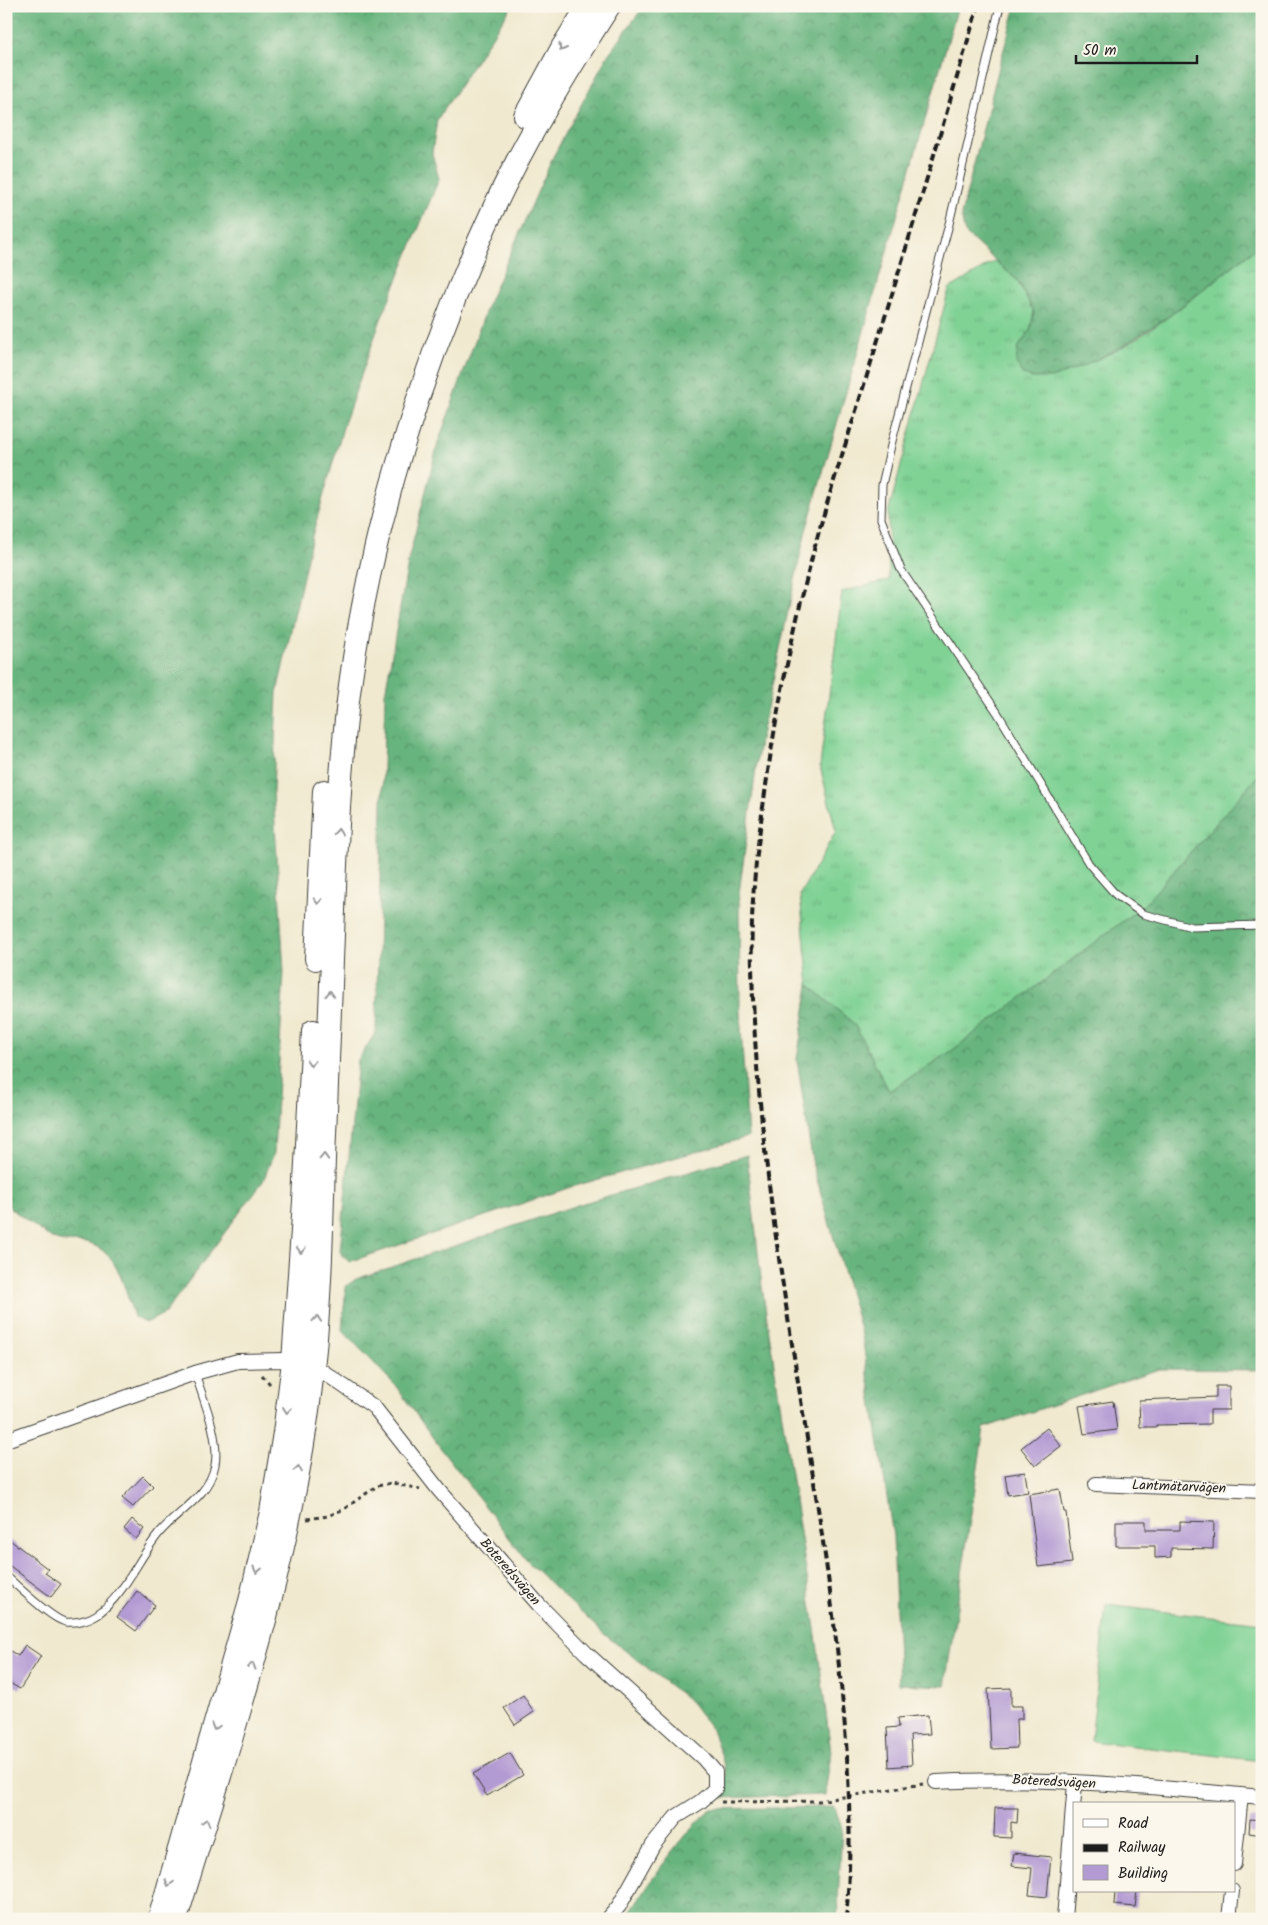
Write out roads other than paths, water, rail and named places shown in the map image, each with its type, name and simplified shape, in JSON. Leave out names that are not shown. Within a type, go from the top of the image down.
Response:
[{"type":"highway","points":[[176,1919],[232,1740],[269,1607],[290,1517],[304,1436],[304,1201],[325,776],[334,696],[362,542],[409,380],[442,290],[478,207],[563,46],[588,6]]},
{"type":"highway","points":[[159,1919],[250,1602],[265,1539],[284,1433],[303,1365],[320,1277],[328,1038],[341,776],[349,697],[377,544],[423,382],[456,296],[491,214],[527,142],[579,52],[609,6]]},
{"type":"street","points":[[6,1440],[195,1373],[238,1362],[266,1359],[303,1365]]},
{"type":"street","name":"Boteredsvägen","points":[[303,1365],[322,1371],[374,1407],[439,1490],[539,1605],[586,1653],[703,1758],[714,1772],[715,1789],[700,1802],[676,1817],[653,1845],[619,1906],[608,1919]]},
{"type":"street","name":"Lantmätarvägen","points":[[1096,1484],[1262,1491]]},
{"type":"street","name":"Boteredsvägen","points":[[936,1782],[989,1779],[1076,1782],[1262,1797]]},
{"type":"street","points":[[1074,1802],[1076,1782]]},
{"type":"street","points":[[1236,1844],[1241,1795]]},
{"type":"street","points":[[1064,1919],[1073,1816]]},
{"type":"street","points":[[1229,1919],[1232,1892]]},
{"type":"lane","points":[[1000,6],[949,224],[892,441],[882,485],[881,519],[901,570],[997,712],[1089,864],[1116,895],[1143,914],[1192,927],[1262,925]]},
{"type":"lane","points":[[6,1576],[54,1616],[64,1621],[74,1622],[87,1618],[96,1614],[107,1605],[124,1585],[161,1532],[193,1503],[204,1489],[215,1466],[213,1434],[195,1373]]},
{"type":"railway","points":[[846,1919],[850,1833],[843,1705],[828,1577],[770,1196],[755,1042],[752,965],[754,882],[774,732],[794,631],[810,564],[978,6]]}]
